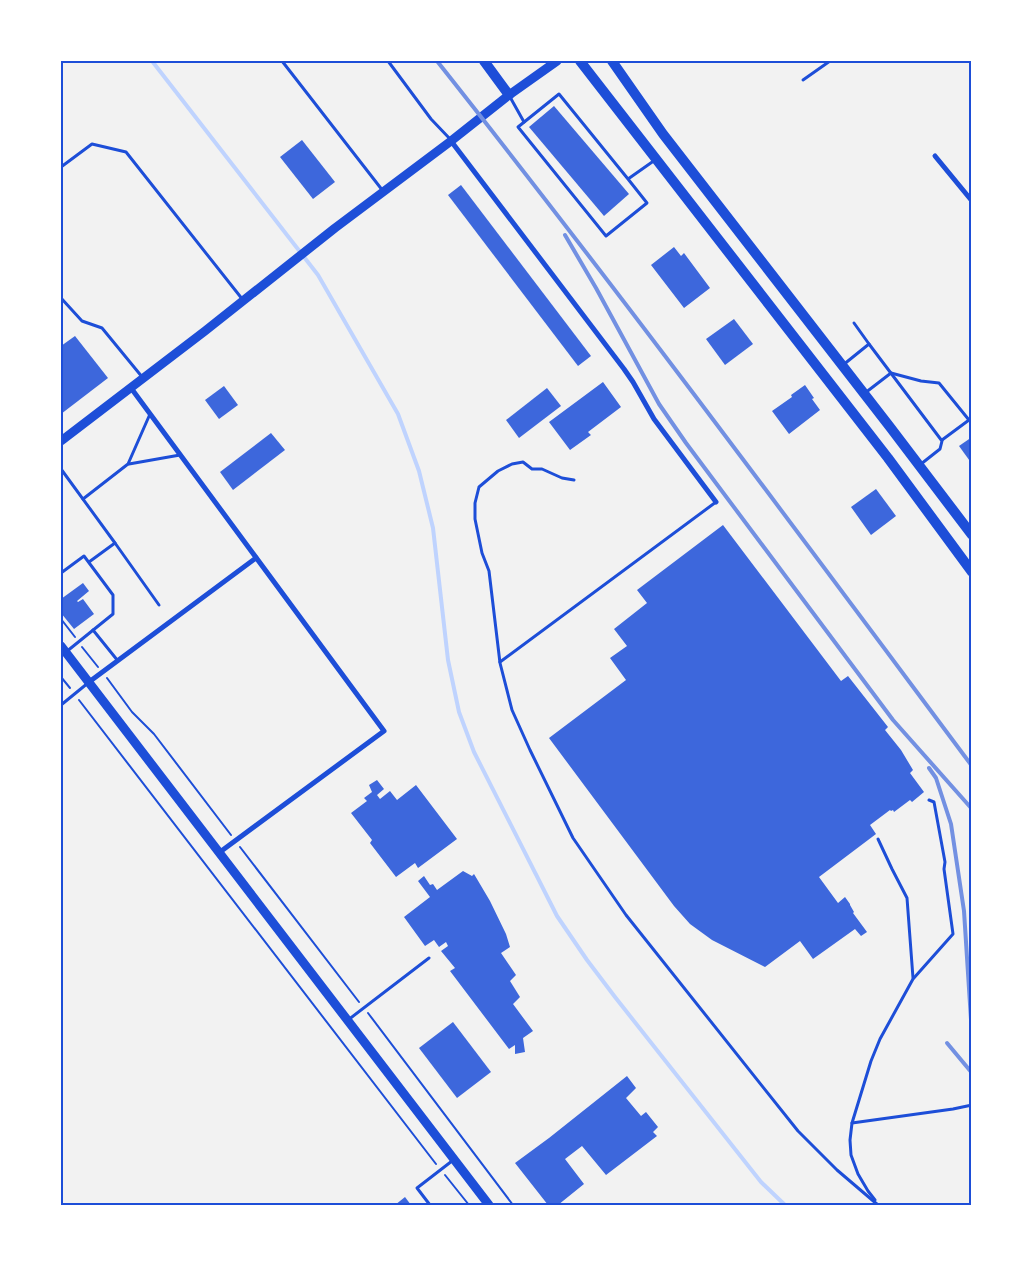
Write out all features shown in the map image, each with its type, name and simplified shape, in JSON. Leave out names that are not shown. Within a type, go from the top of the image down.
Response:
[{"type":"main road","points":[[484,61],[509,95]]},
{"type":"main road","points":[[580,61],[888,458],[972,572]]},
{"type":"main road","points":[[612,61],[664,134],[972,535]]},
{"type":"street","points":[[61,441],[335,228],[509,95],[557,61]]},
{"type":"street","points":[[451,141],[624,369],[654,419],[716,502]]},
{"type":"street","points":[[935,156],[972,201]]},
{"type":"street","points":[[131,388],[384,731],[220,852]]},
{"type":"street","points":[[89,682],[256,558]]},
{"type":"street","points":[[64,650],[489,1205]]},
{"type":"lane","points":[[282,61],[383,192]]},
{"type":"lane","points":[[388,61],[431,119],[451,141]]},
{"type":"lane","points":[[803,80],[830,61]]},
{"type":"lane","points":[[559,94],[628,179],[647,203],[606,236],[518,127],[559,94]]},
{"type":"lane","points":[[509,95],[524,122]]},
{"type":"lane","points":[[61,167],[92,144],[126,152],[243,300]]},
{"type":"lane","points":[[628,179],[656,159]]},
{"type":"lane","points":[[61,298],[82,321],[102,328],[143,379]]},
{"type":"lane","points":[[854,323],[942,441]]},
{"type":"lane","points":[[842,365],[869,344]]},
{"type":"lane","points":[[864,394],[891,373]]},
{"type":"lane","points":[[891,373],[921,381],[939,383],[971,419],[942,441],[940,449],[919,465]]},
{"type":"lane","points":[[83,499],[128,464],[150,414]]},
{"type":"lane","points":[[128,464],[180,456]]},
{"type":"lane","points":[[574,480],[562,478],[542,469],[532,469],[522,462],[512,464],[498,471],[478,487],[475,519],[482,553],[489,571],[500,663],[512,710],[573,838],[626,915],[798,1131],[837,1170],[878,1205]]},
{"type":"lane","points":[[61,470],[159,605]]},
{"type":"lane","points":[[500,663],[716,502]]},
{"type":"lane","points":[[89,562],[114,543]]},
{"type":"lane","points":[[61,573],[84,556],[113,595],[113,614],[79,642],[64,650]]},
{"type":"lane","points":[[94,630],[118,661]]},
{"type":"lane","points":[[61,705],[89,682]]},
{"type":"lane","points":[[878,1205],[858,1174],[850,1140],[852,1123],[880,1039],[913,979],[953,934],[944,869],[945,862],[934,802],[929,800]]},
{"type":"lane","points":[[878,839],[907,898],[913,979]]},
{"type":"lane","points":[[348,1020],[429,958]]},
{"type":"lane","points":[[852,1123],[972,1105]]},
{"type":"lane","points":[[430,1205],[417,1188],[454,1159]]},
{"type":"path","points":[[61,619],[132,712],[154,734],[513,1205]]},
{"type":"path","points":[[61,677],[440,1170],[469,1205]]},
{"type":"building","points":[[554,106],[629,194],[604,216],[529,127]]},
{"type":"building","points":[[302,140],[335,182],[313,199],[280,157]]},
{"type":"building","points":[[461,185],[591,356],[578,366],[448,195]]},
{"type":"building","points":[[674,247],[681,256],[684,253],[710,288],[684,308],[651,265]]},
{"type":"building","points":[[734,319],[753,344],[725,365],[706,339]]},
{"type":"building","points":[[75,336],[108,378],[61,414],[61,346]]},
{"type":"building","points":[[603,382],[621,407],[588,432],[591,435],[570,450],[549,422]]},
{"type":"building","points":[[805,385],[820,410],[789,434],[772,411]]},
{"type":"building","points":[[224,386],[238,405],[219,419],[205,400]]},
{"type":"building","points":[[547,388],[561,406],[519,438],[506,420]]},
{"type":"building","points":[[271,433],[285,450],[233,490],[220,472]]},
{"type":"building","points":[[972,437],[972,464],[959,446]]},
{"type":"building","points":[[876,489],[896,516],[871,535],[851,507]]},
{"type":"building","points":[[723,525],[841,681],[848,676],[888,727],[885,730],[901,750],[913,770],[910,773],[924,792],[912,802],[910,800],[894,812],[890,810],[870,825],[876,834],[819,877],[838,903],[845,897],[853,913],[867,932],[861,936],[855,929],[813,959],[800,941],[765,967],[712,940],[690,924],[674,906],[549,738],[626,680],[610,658],[627,646],[614,629],[647,603],[637,590]]},
{"type":"building","points":[[83,583],[89,591],[77,601],[83,599],[94,614],[74,629],[61,613],[61,599]]},
{"type":"building","points":[[377,780],[384,789],[377,795],[380,799],[390,791],[397,800],[416,785],[457,839],[418,868],[415,863],[396,877],[370,843],[372,840],[351,813],[367,801],[364,798],[372,792],[369,785]]},
{"type":"building","points":[[463,871],[472,876],[474,874],[506,934],[510,947],[501,953],[516,975],[510,981],[520,997],[513,1004],[533,1031],[523,1038],[525,1052],[515,1054],[515,1045],[509,1049],[450,971],[455,968],[441,951],[448,946],[446,942],[439,947],[434,940],[425,946],[404,917],[430,897],[418,881],[424,876],[430,885],[433,884],[437,890]]},
{"type":"building","points":[[453,1022],[491,1072],[457,1098],[419,1048]]},
{"type":"building","points":[[627,1076],[636,1088],[626,1098],[641,1116],[646,1112],[658,1127],[653,1132],[657,1136],[606,1175],[582,1146],[565,1159],[584,1184],[558,1205],[548,1205],[515,1163]]},
{"type":"building","points":[[405,1197],[411,1205],[395,1205]]},
{"type":"waterway","points":[[152,61],[318,275],[398,414],[419,471],[433,528],[448,660],[459,712],[474,752],[557,916],[615,997],[761,1182],[785,1205]]},
{"type":"railway","points":[[437,61],[640,323],[972,766]]},
{"type":"railway","points":[[565,235],[659,404],[686,443],[893,720],[972,809]]},
{"type":"railway","points":[[929,768],[936,778],[951,824],[964,911],[972,1035]]},
{"type":"railway","points":[[947,1043],[972,1073]]}]
